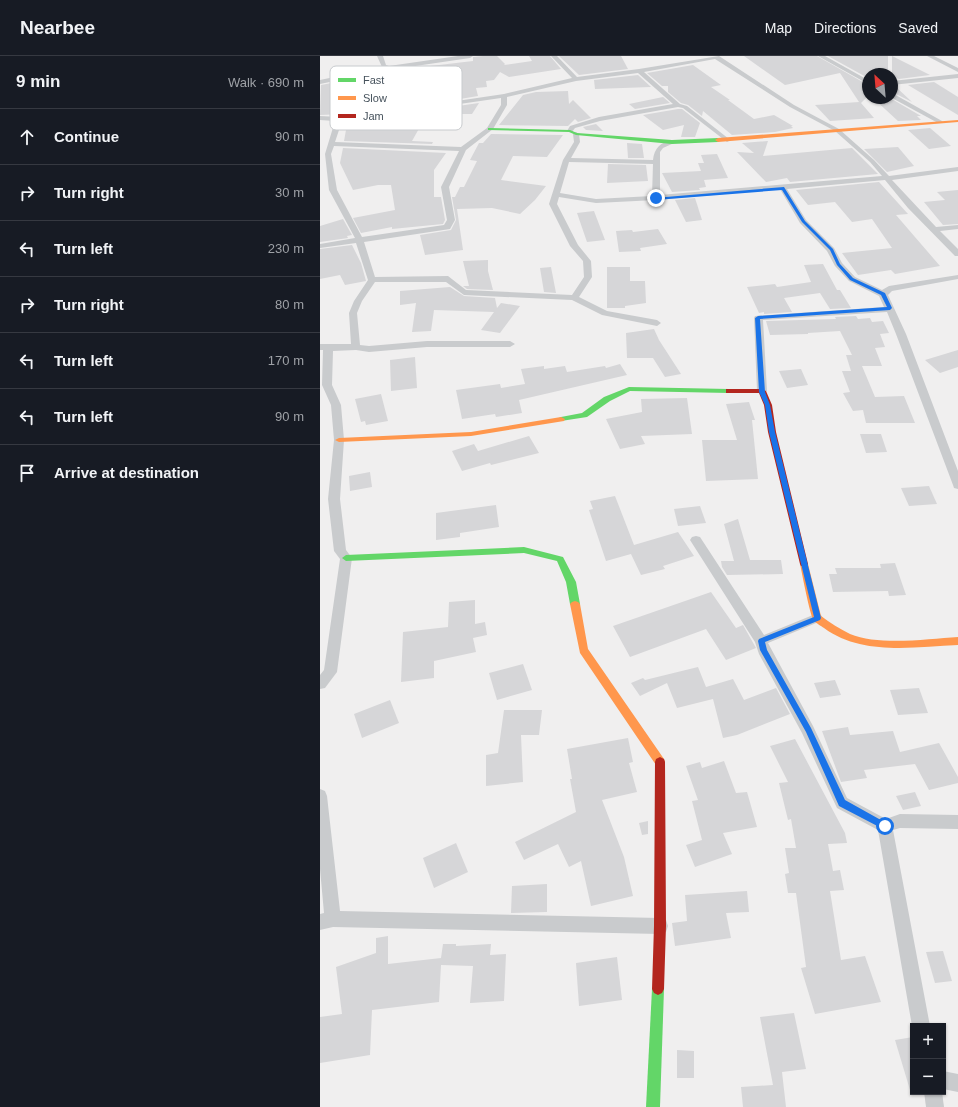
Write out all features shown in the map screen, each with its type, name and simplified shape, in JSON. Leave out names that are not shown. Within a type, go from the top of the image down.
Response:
[{"type":"street","points":[[380,56],[384,66]]},
{"type":"street","points":[[402,66],[470,56]]},
{"type":"street","points":[[554,56],[576,79]]},
{"type":"street","points":[[821,56],[862,79]]},
{"type":"street","points":[[930,56],[958,70]]},
{"type":"street","points":[[462,102],[504,96],[576,79],[639,71],[716,57],[792,106],[838,131],[872,161],[911,206],[958,254]]},
{"type":"street","points":[[639,71],[678,105],[685,107],[727,140]]},
{"type":"street","points":[[898,81],[958,76]]},
{"type":"street","points":[[320,82],[330,80]]},
{"type":"street","points":[[320,246],[446,227],[451,220],[445,187],[463,149],[490,129],[504,105],[504,96]]},
{"type":"street","points":[[898,98],[940,122]]},
{"type":"street","points":[[574,298],[588,277],[587,261],[574,246],[553,204],[557,195],[566,160],[577,142],[572,126],[599,119],[678,105]]},
{"type":"street","points":[[320,118],[330,119]]},
{"type":"street","points":[[490,129],[573,133],[672,142],[727,140],[958,121]]},
{"type":"street","points":[[335,130],[330,144],[324,154],[333,190],[359,239],[372,280]]},
{"type":"street","points":[[656,198],[657,152],[661,147],[672,142]]},
{"type":"street","points":[[330,144],[463,149]]},
{"type":"street","points":[[566,160],[657,162]]},
{"type":"street","points":[[557,195],[596,201],[656,198],[888,178],[958,169]]},
{"type":"street","points":[[783,188],[803,221],[832,250],[838,264],[852,279],[883,294],[901,334],[958,485]]},
{"type":"street","points":[[935,229],[958,227]]},
{"type":"street","points":[[883,294],[889,290],[958,277]]},
{"type":"street","points":[[372,280],[448,279],[464,292],[574,298],[605,313],[657,323]]},
{"type":"street","points":[[356,347],[352,313],[372,280]]},
{"type":"street","points":[[890,308],[758,318],[762,392],[768,405],[772,432],[817,618],[826,626],[848,638],[874,644],[958,641]]},
{"type":"street","points":[[320,684],[330,672],[346,558],[340,551],[334,499],[339,440],[336,405],[327,385],[324,347],[356,347],[369,349],[427,344],[510,344]]},
{"type":"street","points":[[339,440],[471,434],[584,415],[607,399],[628,389],[762,392]]},
{"type":"street","points":[[696,540],[761,641],[764,650],[808,730],[842,803],[885,826],[900,821],[958,822]]},
{"type":"street","points":[[346,558],[524,550],[560,559],[571,582],[583,650],[660,760],[660,926],[653,1107]]},
{"type":"street","points":[[761,641],[817,618]]},
{"type":"street","points":[[320,796],[327,920],[660,926]]},
{"type":"street","points":[[885,826],[920,1023]]},
{"type":"street","points":[[946,1081],[958,1083]]},
{"type":"street","points":[[933,1095],[935,1107]]},
{"type":"building","points":[[497,56],[505,64],[504,65],[532,61],[529,56],[550,56],[561,69],[509,77],[500,72],[494,80],[486,81],[487,87],[476,88],[478,96],[462,99],[462,66],[430,66],[473,61],[473,57]]},
{"type":"building","points":[[559,56],[621,56],[628,69],[579,75]]},
{"type":"building","points":[[744,56],[817,56],[862,82],[861,103],[874,118],[830,121],[815,105],[859,102],[840,73],[785,85]]},
{"type":"building","points":[[828,56],[888,56],[888,68],[862,68],[862,75]]},
{"type":"building","points":[[892,56],[930,75],[899,79],[898,68],[892,68]]},
{"type":"building","points":[[693,65],[721,85],[711,87],[754,119],[774,115],[793,126],[791,126],[793,128],[775,132],[732,135],[703,111],[702,116],[688,105],[681,103],[668,92],[668,86],[662,86],[647,73]]},
{"type":"building","points":[[638,75],[651,87],[595,89],[594,80]]},
{"type":"building","points":[[934,82],[958,97],[958,115],[908,85]]},
{"type":"building","points":[[330,83],[330,115],[320,115],[321,85]]},
{"type":"building","points":[[898,89],[912,102],[898,95]]},
{"type":"building","points":[[568,91],[569,104],[573,100],[591,118],[578,122],[575,119],[568,126],[499,125],[523,95],[536,92]]},
{"type":"building","points":[[663,97],[670,103],[635,109],[629,104]]},
{"type":"building","points":[[479,103],[472,114],[462,114],[462,105]]},
{"type":"building","points":[[898,103],[921,116],[917,116],[921,120],[898,121],[880,104],[898,104]]},
{"type":"building","points":[[682,109],[700,123],[695,137],[681,137],[684,125],[663,130],[643,115]]},
{"type":"building","points":[[596,124],[603,131],[586,130],[583,127]]},
{"type":"building","points":[[930,128],[951,146],[929,149],[908,130]]},
{"type":"building","points":[[346,130],[418,130],[412,141],[433,142],[432,144],[344,141]]},
{"type":"building","points":[[491,134],[563,135],[547,157],[513,156],[501,180],[546,186],[535,200],[520,214],[492,208],[457,209],[463,250],[425,255],[420,235],[451,230],[456,220],[452,197],[455,197],[460,187],[464,187],[477,161],[470,160],[479,143],[483,143]]},
{"type":"building","points":[[768,141],[763,156],[852,148],[878,174],[790,182],[787,178],[766,182],[737,152],[754,153],[742,143]]},
{"type":"building","points":[[627,143],[642,144],[644,158],[628,158]]},
{"type":"building","points":[[898,147],[914,166],[887,172],[864,149]]},
{"type":"building","points":[[343,148],[446,153],[434,170],[434,197],[441,197],[445,220],[443,224],[392,229],[392,227],[361,233],[353,218],[395,210],[391,185],[378,185],[353,190],[340,163]]},
{"type":"building","points":[[717,154],[728,178],[704,180],[706,187],[699,188],[700,190],[672,192],[662,173],[701,171],[698,163],[704,163],[701,155]]},
{"type":"building","points":[[608,164],[646,165],[648,181],[607,183]]},
{"type":"building","points":[[879,182],[908,214],[896,215],[940,266],[895,274],[891,270],[858,275],[842,253],[892,248],[872,219],[852,222],[835,202],[808,205],[796,190]]},
{"type":"building","points":[[958,190],[958,224],[943,225],[924,202],[945,200],[937,192]]},
{"type":"building","points":[[695,198],[702,220],[686,222],[675,200]]},
{"type":"building","points":[[594,211],[605,240],[587,242],[577,213]]},
{"type":"building","points":[[343,219],[352,235],[347,236],[348,238],[320,242],[320,226]]},
{"type":"building","points":[[658,229],[667,244],[640,248],[641,251],[619,252],[616,231],[632,230],[633,232]]},
{"type":"building","points":[[352,245],[361,263],[366,281],[345,285],[340,275],[320,279],[320,249]]},
{"type":"building","points":[[488,260],[488,271],[493,290],[467,289],[463,286],[469,286],[463,261]]},
{"type":"building","points":[[823,264],[837,290],[840,290],[851,308],[830,309],[820,293],[784,298],[792,312],[759,313],[747,287],[775,284],[777,287],[811,282],[804,265]]},
{"type":"building","points":[[551,267],[556,293],[544,292],[540,268]]},
{"type":"building","points":[[607,267],[630,267],[630,281],[645,281],[646,303],[625,306],[625,308],[607,308]]},
{"type":"building","points":[[450,287],[464,296],[495,298],[497,308],[501,303],[520,306],[500,333],[481,330],[494,312],[434,310],[431,331],[412,332],[416,303],[400,305],[400,291]]},
{"type":"building","points":[[856,316],[858,319],[870,318],[872,322],[883,321],[889,333],[880,334],[885,347],[875,348],[882,366],[862,366],[875,397],[904,396],[915,423],[866,423],[863,410],[853,411],[843,393],[850,392],[842,371],[851,371],[846,355],[852,355],[840,331],[770,335],[766,321],[836,319],[835,317]]},
{"type":"building","points":[[654,329],[659,340],[681,374],[665,377],[653,358],[627,358],[626,333]]},
{"type":"building","points":[[958,350],[958,367],[940,373],[925,360]]},
{"type":"building","points":[[415,357],[417,388],[391,391],[390,360]]},
{"type":"building","points":[[620,364],[627,375],[519,400],[522,413],[496,417],[495,414],[462,419],[456,390],[500,384],[501,388],[525,384],[521,369],[544,366],[544,369],[565,366],[567,372],[605,366],[606,368]]},
{"type":"building","points":[[801,369],[808,385],[787,388],[779,371]]},
{"type":"building","points":[[381,394],[388,421],[366,425],[365,421],[361,422],[355,399]]},
{"type":"building","points":[[687,398],[692,434],[641,436],[645,444],[620,449],[606,419],[642,412],[641,399]]},
{"type":"building","points":[[749,402],[755,420],[752,420],[758,479],[706,481],[702,440],[737,440],[726,404]]},
{"type":"building","points":[[860,434],[881,434],[887,452],[866,453]]},
{"type":"building","points":[[529,436],[539,453],[491,465],[490,463],[462,471],[452,451],[474,444],[478,451]]},
{"type":"building","points":[[370,472],[372,487],[350,491],[349,476]]},
{"type":"building","points":[[929,486],[937,504],[909,506],[901,488]]},
{"type":"building","points":[[615,496],[634,545],[678,532],[694,556],[663,566],[665,569],[641,575],[631,554],[606,561],[589,510],[593,509],[590,501]]},
{"type":"building","points":[[496,505],[499,527],[460,533],[460,537],[436,540],[436,513]]},
{"type":"building","points":[[700,506],[706,523],[678,526],[674,509]]},
{"type":"building","points":[[738,519],[750,560],[781,560],[783,574],[727,575],[722,567],[721,561],[734,561],[724,524]]},
{"type":"building","points":[[895,563],[906,595],[889,596],[888,591],[833,592],[829,574],[837,574],[835,568],[881,568],[880,564]]},
{"type":"building","points":[[711,592],[736,628],[743,625],[756,648],[726,660],[706,629],[630,657],[613,626]]},
{"type":"building","points":[[475,600],[475,624],[485,622],[487,635],[473,638],[476,652],[434,661],[434,678],[401,682],[403,632],[448,627],[449,602]]},
{"type":"building","points":[[523,664],[532,690],[497,700],[489,673]]},
{"type":"building","points":[[698,667],[706,687],[733,679],[744,700],[776,688],[790,714],[737,735],[723,738],[713,699],[677,708],[667,683],[640,696],[631,683],[643,678],[645,680]]},
{"type":"building","points":[[835,680],[841,695],[820,698],[814,683]]},
{"type":"building","points":[[919,688],[928,713],[898,715],[890,690]]},
{"type":"building","points":[[390,700],[399,723],[362,738],[354,714]]},
{"type":"building","points":[[504,710],[542,710],[539,735],[521,735],[523,782],[486,786],[486,755],[498,753]]},
{"type":"building","points":[[848,727],[850,735],[893,731],[900,752],[939,743],[958,777],[958,783],[929,790],[915,764],[864,770],[867,778],[841,782],[822,731]]},
{"type":"building","points":[[628,738],[633,762],[629,763],[637,792],[602,800],[624,857],[633,896],[591,906],[581,861],[569,867],[558,844],[524,860],[515,842],[576,812],[570,779],[572,779],[567,749]]},
{"type":"building","points":[[795,739],[845,833],[847,843],[828,844],[833,871],[840,870],[844,890],[830,891],[841,960],[865,956],[881,1002],[815,1014],[801,968],[806,967],[796,893],[788,893],[785,874],[789,873],[785,848],[796,848],[791,819],[788,820],[779,783],[788,782],[770,746]]},
{"type":"building","points":[[724,761],[736,793],[747,792],[757,827],[723,833],[732,854],[695,867],[686,845],[702,840],[692,801],[698,800],[686,766],[700,762],[702,768]]},
{"type":"building","points":[[915,792],[921,806],[903,810],[896,796]]},
{"type":"building","points":[[648,821],[648,834],[642,835],[639,823]]},
{"type":"building","points":[[456,843],[468,872],[434,888],[423,858]]},
{"type":"building","points":[[547,884],[547,912],[511,913],[512,886]]},
{"type":"building","points":[[747,891],[749,912],[726,913],[731,938],[675,946],[672,923],[687,921],[685,895]]},
{"type":"building","points":[[388,936],[388,964],[441,958],[443,944],[456,944],[456,946],[491,944],[490,955],[506,954],[504,1001],[470,1003],[473,966],[441,965],[439,1002],[372,1010],[370,1055],[320,1063],[320,1017],[342,1014],[336,967],[376,953],[376,938]]},
{"type":"building","points":[[943,951],[952,981],[935,983],[926,952]]},
{"type":"building","points":[[617,957],[622,1000],[579,1006],[576,963]]},
{"type":"building","points":[[794,1013],[806,1069],[782,1072],[786,1107],[743,1107],[741,1087],[773,1085],[760,1017]]},
{"type":"building","points":[[910,1038],[910,1090],[895,1040]]},
{"type":"building","points":[[677,1050],[694,1051],[694,1078],[677,1078]]},
{"type":"traffic: fast","points":[[490,129],[570,131],[576,134],[672,142],[718,140]]},
{"type":"traffic: fast","points":[[561,419],[584,415],[607,399],[629,389],[729,391]]},
{"type":"traffic: fast","points":[[346,558],[524,550],[560,559],[571,582],[575,604]]},
{"type":"traffic: fast","points":[[653,1107],[658,989]]},
{"type":"traffic: slow","points":[[718,140],[958,121]]},
{"type":"traffic: slow","points":[[339,440],[471,434],[561,419]]},
{"type":"traffic: slow","points":[[804,564],[817,618],[832,629],[848,637],[865,642],[884,644],[958,641]]},
{"type":"traffic: slow","points":[[575,604],[583,650],[660,762]]},
{"type":"traffic: jam","points":[[729,391],[762,391],[768,405],[772,432],[804,564]]},
{"type":"traffic: jam","points":[[658,989],[660,926],[660,762]]},
{"type":"route","points":[[656,198],[783,188],[803,221],[832,250],[838,264],[852,279],[883,294],[890,308],[758,318],[762,392],[768,405],[772,432],[817,618],[761,641],[764,650],[808,730],[842,803],[885,826]]}]
